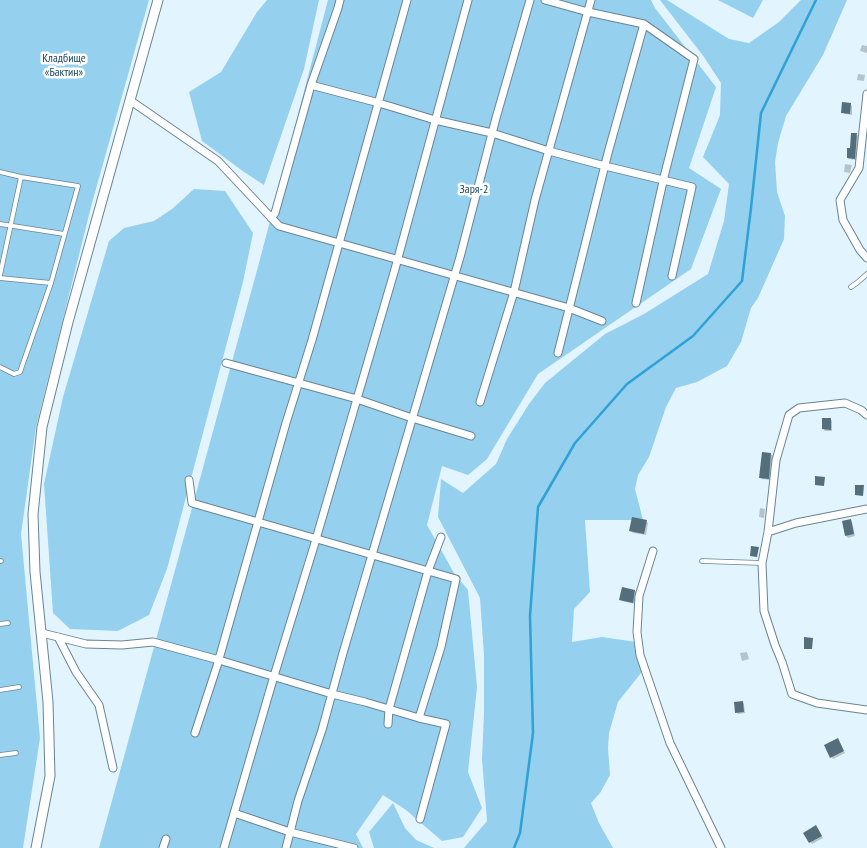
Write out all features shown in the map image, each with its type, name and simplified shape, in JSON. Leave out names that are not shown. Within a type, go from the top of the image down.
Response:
[{"type":"street","points":[[36,848],[50,776],[48,702],[36,572],[33,514],[42,427],[68,322],[158,0]]},
{"type":"street","points":[[271,218],[311,85],[340,0]]},
{"type":"street","points":[[195,733],[219,660],[312,340],[407,0]]},
{"type":"street","points":[[224,848],[397,260],[468,0]]},
{"type":"street","points":[[286,848],[298,801],[322,730],[454,275],[530,0]]},
{"type":"street","points":[[545,0],[588,12],[644,24],[694,59],[636,303]]},
{"type":"street","points":[[480,402],[514,292],[535,200],[591,0]]},
{"type":"street","points":[[558,353],[605,166],[644,24]]},
{"type":"street","points":[[311,85],[605,166],[692,187],[672,276]]},
{"type":"street","points":[[867,94],[859,168],[840,200],[843,220],[860,250],[867,258]]},
{"type":"street","points":[[131,101],[218,161],[278,226],[514,292],[602,320]]},
{"type":"street","points":[[226,364],[357,399],[471,436]]},
{"type":"street","points":[[867,415],[845,402],[799,408],[789,415],[776,460],[768,532],[762,563],[764,611],[792,694],[817,703],[867,710]]},
{"type":"street","points":[[189,480],[192,503],[456,579],[441,647],[419,718]]},
{"type":"street","points":[[768,532],[796,523],[867,509]]},
{"type":"street","points":[[388,724],[389,709],[428,572],[441,537]]},
{"type":"street","points":[[653,551],[639,596],[637,632],[640,655],[670,743],[721,848]]},
{"type":"street","points":[[42,633],[86,644],[122,645],[153,642],[332,694],[446,724],[420,819]]},
{"type":"street","points":[[58,637],[76,672],[99,705],[113,768]]},
{"type":"street","points":[[234,813],[290,832],[350,847]]},
{"type":"street","points":[[163,848],[166,839]]},
{"type":"lane","points":[[0,172],[78,186],[51,282],[20,372],[14,374],[0,367]]},
{"type":"lane","points":[[21,177],[0,276],[51,282]]},
{"type":"lane","points":[[0,224],[64,234]]},
{"type":"lane","points":[[851,287],[867,274]]},
{"type":"lane","points":[[702,562],[762,563]]},
{"type":"lane","points":[[0,624],[8,623]]},
{"type":"lane","points":[[0,690],[19,687]]},
{"type":"lane","points":[[0,755],[16,753]]},
{"type":"green space","name":"Кладбище «Бактин»","points":[[0,0],[149,0],[92,203],[36,427],[21,534],[40,738],[23,848],[0,848]]},
{"type":"green space","points":[[267,0],[319,0],[304,69],[264,185],[202,141],[189,92],[221,72],[257,12]]},
{"type":"green space","name":"Заря-2","points":[[328,0],[651,0],[655,8],[716,87],[689,168],[721,189],[691,269],[538,374],[487,459],[468,475],[442,466],[427,525],[454,573],[468,590],[477,687],[468,772],[482,808],[463,837],[442,841],[406,810],[383,795],[356,834],[363,848],[99,848],[259,263]]},
{"type":"green space","points":[[660,0],[667,0],[729,39],[749,43],[779,22],[801,0],[847,0],[823,55],[786,116],[778,143],[775,162],[777,192],[785,216],[784,239],[758,298],[751,308],[741,342],[727,366],[697,382],[676,388],[666,407],[649,457],[638,475],[635,489],[643,520],[585,520],[590,592],[574,609],[572,642],[602,637],[643,643],[641,673],[618,702],[609,733],[610,775],[600,793],[591,803],[599,823],[613,848],[464,848],[487,821],[482,759],[484,655],[480,598],[438,517],[441,479],[463,493],[496,464],[507,439],[545,383],[605,334],[644,314],[708,274],[724,221],[729,184],[703,157],[720,115],[721,83],[704,57]]},
{"type":"green space","points":[[718,0],[763,0],[753,18]]},
{"type":"green space","points":[[194,189],[225,191],[253,233],[243,282],[167,569],[149,615],[118,631],[70,629],[53,613],[44,484],[63,397],[109,241],[124,228],[154,221],[172,209]]},
{"type":"green space","points":[[393,803],[405,828],[416,840],[434,848],[374,848],[369,832]]},
{"type":"building","points":[[842,102],[851,103],[850,114],[841,113]]},
{"type":"building","points":[[851,133],[857,133],[855,159],[847,158],[847,148],[850,148]]},
{"type":"building","points":[[822,418],[831,418],[831,430],[822,429]]},
{"type":"building","points":[[762,452],[771,453],[769,479],[759,478]]},
{"type":"building","points":[[815,476],[825,477],[824,486],[815,485]]},
{"type":"building","points":[[855,485],[864,485],[863,496],[855,495]]},
{"type":"building","points":[[632,517],[647,520],[644,534],[629,531]]},
{"type":"building","points":[[851,519],[854,534],[845,536],[842,521]]},
{"type":"building","points":[[751,546],[759,547],[757,557],[750,556]]},
{"type":"building","points":[[622,587],[635,590],[633,603],[619,600]]},
{"type":"building","points":[[804,637],[813,638],[812,649],[804,649]]},
{"type":"building","points":[[743,701],[744,712],[735,713],[734,702]]},
{"type":"building","points":[[838,738],[844,751],[830,758],[824,745]]},
{"type":"building","points":[[816,825],[822,836],[809,843],[803,833]]},
{"type":"waterway","points":[[514,848],[520,833],[533,733],[530,616],[538,507],[575,443],[627,384],[693,336],[742,281],[761,113],[816,0]]}]
